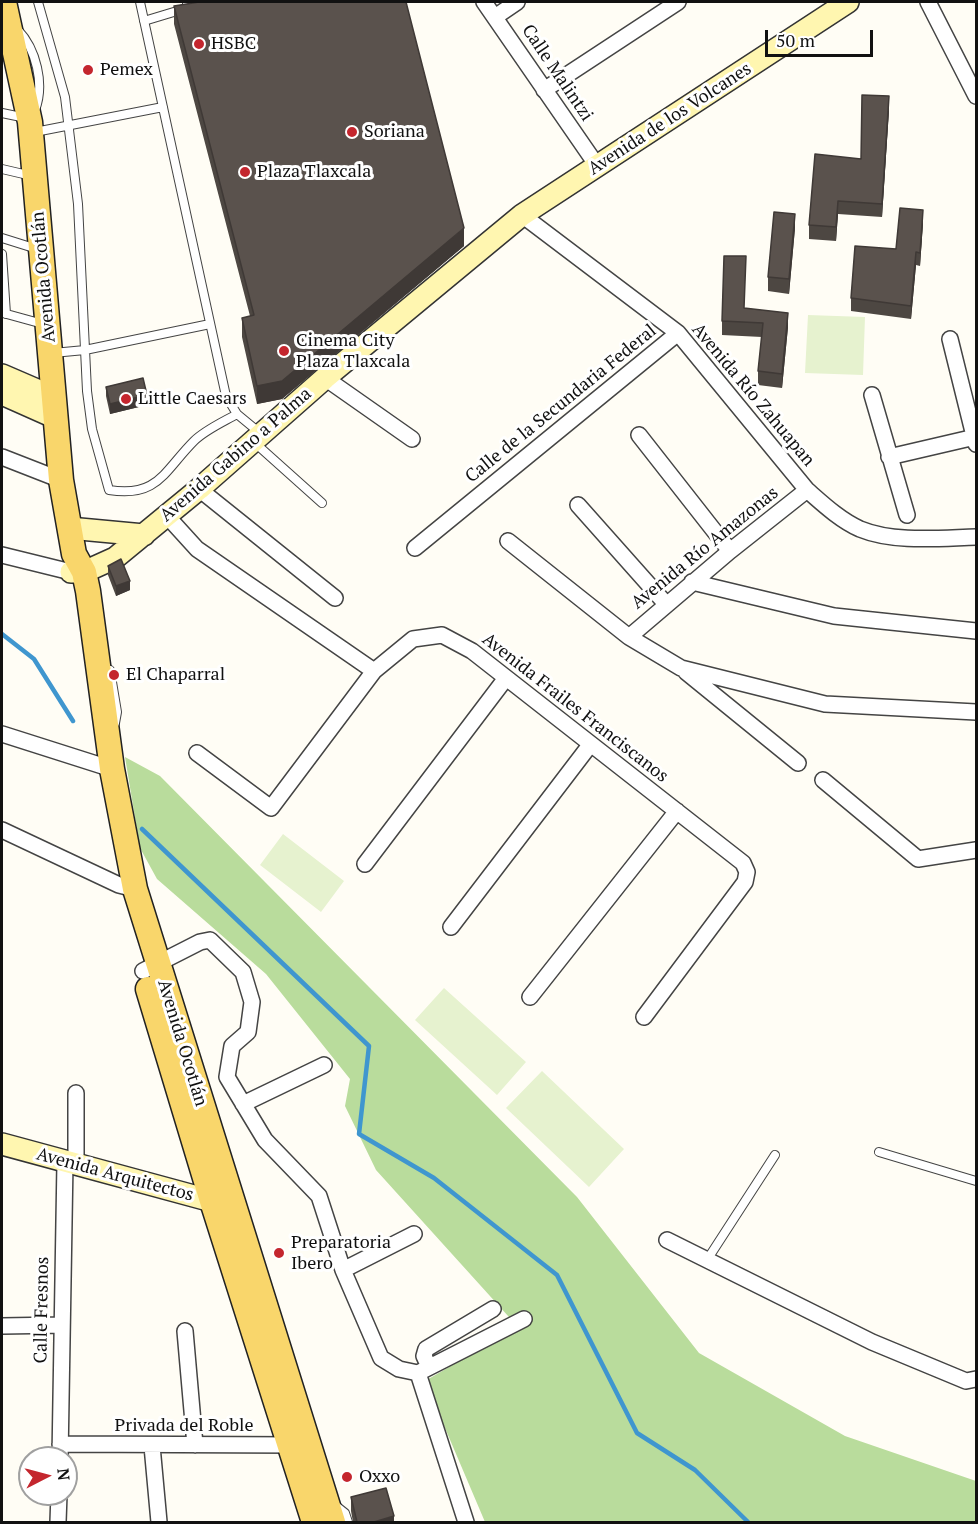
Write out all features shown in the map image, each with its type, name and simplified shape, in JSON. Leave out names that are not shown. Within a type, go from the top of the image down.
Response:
[{"type":"main road","name":"Avenida Ocotlán","points":[[6,21],[30,124],[61,480],[127,887],[221,1200],[299,1445],[325,1516]]},
{"type":"main road","name":"Avenida Ocotlán","points":[[76,566],[93,623],[107,762]]},
{"type":"street","name":"Calle Malintzi","points":[[484,2],[598,167]]},
{"type":"street","points":[[495,17],[517,2]]},
{"type":"street","points":[[544,90],[678,2]]},
{"type":"street","points":[[928,2],[976,96]]},
{"type":"street","name":"Avenida de los Volcanes","points":[[522,215],[598,167],[834,6]]},
{"type":"street","name":"Avenida Río Zahuapan","points":[[522,215],[678,333],[807,490],[829,510],[861,529],[912,539],[976,537]]},
{"type":"street","name":"Avenida Gabino a Palma","points":[[76,566],[115,558],[199,489],[325,378],[522,215]]},
{"type":"street","name":"Calle de la Secundaria Federal","points":[[415,548],[678,333]]},
{"type":"street","points":[[889,458],[976,441],[950,339]]},
{"type":"street","points":[[2,375],[55,407]]},
{"type":"street","points":[[325,378],[412,439]]},
{"type":"street","points":[[2,394],[55,407]]},
{"type":"street","points":[[872,395],[907,515]]},
{"type":"street","points":[[639,435],[730,551]]},
{"type":"street","points":[[2,457],[61,480]]},
{"type":"street","points":[[199,489],[335,598]]},
{"type":"street","name":"Avenida Río Amazonas","points":[[629,637],[692,582],[807,490]]},
{"type":"street","points":[[578,505],[666,604]]},
{"type":"street","points":[[166,516],[197,549],[375,671]]},
{"type":"street","name":"Avenida Gabino a Palma","points":[[69,528],[144,535]]},
{"type":"street","points":[[508,541],[629,637],[681,668],[798,763]]},
{"type":"street","points":[[2,555],[76,566]]},
{"type":"street","points":[[692,582],[834,616],[976,631]]},
{"type":"street","name":"Avenida Frailes Franciscanos","points":[[197,753],[271,808],[375,671],[412,639],[442,635],[472,651],[743,863],[747,872],[745,882],[645,1017]]},
{"type":"street","points":[[681,668],[825,704],[976,712]]},
{"type":"street","points":[[365,864],[506,678]]},
{"type":"street","points":[[2,734],[107,762]]},
{"type":"street","points":[[451,927],[590,745]]},
{"type":"street","points":[[823,780],[918,859],[976,850]]},
{"type":"street","points":[[530,997],[677,811]]},
{"type":"street","points":[[2,830],[127,887]]},
{"type":"street","points":[[151,968],[200,942],[210,940],[243,972],[252,1002],[248,1032],[232,1046],[227,1077],[265,1140],[319,1196],[343,1270],[381,1358],[399,1369],[424,1370],[446,1361],[524,1319]]},
{"type":"street","points":[[243,1104],[324,1065]]},
{"type":"street","name":"Calle Fresnos","points":[[60,1446],[61,1325],[76,1093]]},
{"type":"street","name":"Avenida Arquitectos","points":[[2,1144],[70,1164],[221,1200]]},
{"type":"street","points":[[343,1270],[414,1233]]},
{"type":"street","points":[[667,1240],[873,1342],[966,1381],[976,1379]]},
{"type":"street","points":[[466,1522],[424,1370],[424,1356],[426,1349],[493,1309]]},
{"type":"street","points":[[2,1326],[61,1325]]},
{"type":"street","points":[[185,1331],[195,1445]]},
{"type":"street","name":"Privada del Roble","points":[[78,1450],[195,1445],[299,1445]]},
{"type":"street","points":[[152,1446],[159,1522]]},
{"type":"street","points":[[58,1506],[58,1522]]},
{"type":"lane","points":[[38,2],[65,97],[78,204],[85,350],[92,429],[109,490],[128,493],[155,485],[195,439],[237,414]]},
{"type":"lane","points":[[140,2],[226,396],[256,437],[322,503]]},
{"type":"lane","points":[[144,21],[183,10],[187,8],[187,2]]},
{"type":"lane","points":[[2,113],[30,124],[69,126],[163,107]]},
{"type":"lane","points":[[2,169],[36,177]]},
{"type":"lane","points":[[2,238],[42,250]]},
{"type":"lane","points":[[2,254],[4,313],[48,325]]},
{"type":"lane","points":[[50,354],[85,350],[210,324]]},
{"type":"lane","points":[[879,1152],[976,1181]]},
{"type":"lane","points":[[707,1260],[775,1155]]},
{"type":"lane","points":[[325,1516],[345,1513],[348,1522]]},
{"type":"green space","points":[[808,315],[865,317],[863,375],[805,373]]},
{"type":"green space","points":[[125,757],[160,776],[577,1197],[699,1353],[845,1436],[976,1481],[976,1522],[485,1522],[425,1381],[518,1327],[376,1170],[345,1106],[350,1079],[266,974],[157,879],[140,848]]},
{"type":"green space","points":[[283,834],[344,881],[321,912],[260,865]]},
{"type":"green space","points":[[444,988],[526,1062],[497,1095],[415,1020]]},
{"type":"green space","points":[[542,1071],[624,1149],[589,1187],[506,1108]]},
{"type":"building","name":"Soriana","points":[[199,2],[406,2],[464,228],[282,381],[257,386],[242,318],[254,315],[174,6]]},
{"type":"building","points":[[862,95],[889,96],[882,204],[838,201],[836,227],[809,225],[815,154],[861,159]]},
{"type":"building","points":[[900,208],[923,210],[920,253],[916,252],[911,306],[851,298],[855,246],[896,249]]},
{"type":"building","points":[[774,212],[795,214],[789,279],[768,277]]},
{"type":"building","points":[[724,256],[746,256],[744,308],[788,313],[782,374],[758,371],[763,323],[722,321]]},
{"type":"building","points":[[143,378],[147,395],[110,404],[106,387]]},
{"type":"building","points":[[121,559],[130,581],[116,586],[108,566]]},
{"type":"building","points":[[386,1488],[394,1516],[374,1522],[357,1522],[351,1497]]},
{"type":"waterway","points":[[2,634],[34,659],[73,721]]},
{"type":"waterway","points":[[142,829],[369,1046],[359,1134],[434,1178],[557,1275],[637,1433],[695,1470],[748,1522]]},
{"type":"place","name":"HSBC","points":[[199,44]]},
{"type":"place","name":"Pemex","points":[[88,70]]},
{"type":"place","name":"Soriana","points":[[352,132]]},
{"type":"place","name":"Plaza Tlaxcala","points":[[245,172]]},
{"type":"place","name":"Cinema City Plaza Tlaxcala","points":[[284,351]]},
{"type":"place","name":"Little Caesars","points":[[126,399]]},
{"type":"place","name":"El Chaparral","points":[[114,675]]},
{"type":"place","name":"Preparatoria Ibero","points":[[279,1253]]},
{"type":"place","name":"Oxxo","points":[[347,1477]]}]
